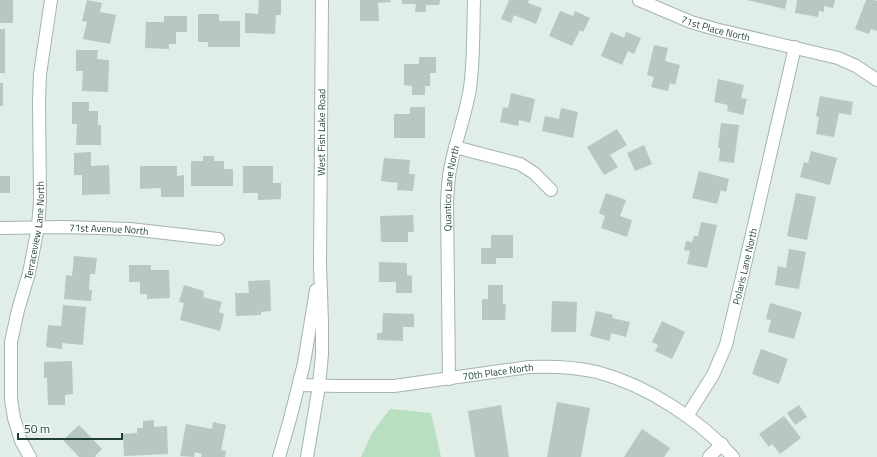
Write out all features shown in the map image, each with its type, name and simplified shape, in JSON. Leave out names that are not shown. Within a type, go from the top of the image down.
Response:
[{"type":"street","name":"Terraceview Lane North","points":[[30,457],[21,441],[14,418],[11,399],[11,342],[18,310],[29,273],[38,227],[40,200],[40,74],[51,0]]},
{"type":"street","name":"West Fish Lake Road","points":[[307,457],[319,386],[322,354],[320,265],[322,0]]},
{"type":"street","name":"Quantico Lane North","points":[[449,378],[448,182],[450,166],[470,88],[474,0]]},
{"type":"street","name":"71st Place North","points":[[639,0],[691,22],[715,29],[838,58],[856,66],[877,80]]},
{"type":"street","name":"Polaris Lane North","points":[[686,416],[713,375],[726,345],[795,48]]},
{"type":"street","points":[[455,147],[520,164],[534,173],[550,190]]},
{"type":"street","name":"71st Avenue North","points":[[0,228],[38,227],[130,229],[218,239]]},
{"type":"street","name":"West Fish Lake Road","points":[[279,457],[304,363],[320,265]]},
{"type":"street","name":"70th Place North","points":[[299,385],[394,386],[529,367],[552,366],[595,372],[618,378],[662,400],[686,416]]},
{"type":"street","points":[[686,416],[722,444],[733,457]]},
{"type":"street","points":[[709,457],[722,444]]},
{"type":"green space","points":[[390,409],[431,413],[441,457],[361,457],[372,433]]},
{"type":"building","points":[[0,0],[13,0],[13,23],[0,23]]},
{"type":"building","points":[[87,0],[102,3],[100,12],[116,15],[110,44],[83,39],[87,22],[82,21]]},
{"type":"building","points":[[259,0],[281,0],[281,15],[276,15],[275,34],[245,33],[245,13],[258,14]]},
{"type":"building","points":[[360,0],[390,0],[391,2],[378,3],[379,21],[360,21]]},
{"type":"building","points":[[402,0],[440,0],[439,5],[426,5],[426,12],[415,12],[416,4],[402,4]]},
{"type":"building","points":[[509,0],[529,0],[528,3],[542,8],[536,24],[514,15],[511,23],[501,19]]},
{"type":"building","points":[[747,0],[787,0],[785,9]]},
{"type":"building","points":[[797,0],[835,0],[833,8],[824,6],[824,12],[819,11],[818,17],[795,13]]},
{"type":"building","points":[[866,0],[877,1],[877,31],[871,29],[869,34],[855,29]]},
{"type":"building","points":[[560,11],[573,16],[575,11],[590,18],[583,32],[580,30],[572,46],[549,36]]},
{"type":"building","points":[[198,14],[219,14],[219,21],[240,21],[240,47],[208,47],[208,42],[198,42]]},
{"type":"building","points":[[164,16],[187,16],[187,32],[176,32],[176,44],[169,44],[169,49],[145,48],[146,22],[164,22]]},
{"type":"building","points":[[0,29],[5,29],[5,73],[0,73]]},
{"type":"building","points":[[611,32],[624,38],[626,32],[641,38],[634,54],[628,51],[622,65],[601,56]]},
{"type":"building","points":[[654,45],[668,48],[665,61],[680,65],[675,85],[670,83],[668,91],[651,87],[654,77],[647,75]]},
{"type":"building","points":[[76,50],[98,50],[97,59],[109,60],[108,92],[82,91],[83,71],[76,71]]},
{"type":"building","points":[[419,57],[436,57],[436,73],[430,73],[430,86],[425,86],[425,95],[412,95],[412,86],[404,85],[404,64],[419,64]]},
{"type":"building","points":[[718,79],[744,85],[741,98],[747,99],[743,115],[727,111],[728,105],[714,102]]},
{"type":"building","points":[[0,83],[3,83],[3,106],[0,106]]},
{"type":"building","points":[[511,93],[535,99],[530,123],[519,120],[518,126],[500,122],[503,107],[508,108]]},
{"type":"building","points":[[820,96],[853,102],[851,115],[839,113],[834,137],[816,134],[819,117],[816,116]]},
{"type":"building","points":[[72,102],[89,102],[89,111],[98,111],[98,125],[101,125],[101,145],[76,145],[77,124],[72,124]]},
{"type":"building","points":[[410,107],[425,107],[425,138],[394,138],[394,114],[410,114]]},
{"type":"building","points":[[561,108],[578,112],[573,138],[542,131],[545,116],[559,119]]},
{"type":"building","points":[[721,123],[739,125],[734,163],[719,161],[720,148],[718,148]]},
{"type":"building","points":[[617,129],[627,145],[610,155],[618,167],[604,175],[587,147]]},
{"type":"building","points":[[644,145],[652,164],[635,171],[627,153]]},
{"type":"building","points":[[811,151],[837,158],[830,185],[800,177],[804,162],[808,163]]},
{"type":"building","points":[[91,152],[91,166],[109,165],[110,194],[82,195],[82,175],[74,175],[74,153]]},
{"type":"building","points":[[203,156],[214,156],[214,161],[224,161],[224,169],[233,169],[233,186],[191,186],[191,161],[203,161]]},
{"type":"building","points":[[384,158],[410,160],[409,174],[415,174],[413,191],[397,190],[398,183],[381,181]]},
{"type":"building","points":[[140,166],[177,166],[177,176],[184,175],[184,197],[161,197],[161,188],[140,189]]},
{"type":"building","points":[[243,166],[273,166],[273,183],[281,183],[281,199],[258,200],[258,193],[243,193]]},
{"type":"building","points":[[699,171],[729,179],[726,192],[721,190],[717,204],[692,198]]},
{"type":"building","points":[[0,176],[10,176],[10,193],[0,193]]},
{"type":"building","points":[[606,193],[626,200],[620,216],[632,220],[627,237],[601,228],[605,216],[599,213]]},
{"type":"building","points":[[796,193],[816,197],[807,240],[787,236]]},
{"type":"building","points":[[413,215],[414,232],[408,232],[408,242],[381,242],[380,216]]},
{"type":"building","points":[[701,222],[717,225],[707,268],[687,264],[690,251],[684,250],[686,241],[692,242],[694,236],[698,236]]},
{"type":"building","points":[[491,235],[513,235],[513,258],[496,258],[496,264],[481,264],[481,248],[491,248]]},
{"type":"building","points":[[789,249],[806,252],[799,289],[775,285],[778,266],[786,268]]},
{"type":"building","points":[[74,256],[97,258],[95,274],[90,274],[89,290],[92,290],[91,301],[64,299],[66,275],[72,276]]},
{"type":"building","points":[[379,262],[407,263],[407,275],[412,276],[412,293],[396,293],[396,282],[379,282]]},
{"type":"building","points":[[129,265],[151,265],[151,270],[169,270],[170,298],[147,299],[147,294],[140,294],[140,282],[129,282]]},
{"type":"building","points":[[270,280],[271,311],[261,312],[261,315],[236,316],[235,293],[249,293],[248,281]]},
{"type":"building","points":[[184,285],[204,291],[203,297],[222,302],[219,312],[224,314],[220,331],[180,320],[184,303],[179,302]]},
{"type":"building","points":[[488,285],[503,285],[503,304],[506,304],[505,320],[482,320],[482,299],[488,299]]},
{"type":"building","points":[[552,301],[577,302],[576,332],[551,332]]},
{"type":"building","points":[[770,303],[802,312],[794,339],[768,332],[771,320],[766,319]]},
{"type":"building","points":[[63,305],[86,307],[83,345],[62,343],[62,349],[46,347],[48,325],[61,326]]},
{"type":"building","points":[[596,311],[613,315],[612,318],[630,322],[626,337],[611,333],[610,341],[590,336]]},
{"type":"building","points":[[383,313],[414,314],[414,327],[403,327],[403,341],[377,340],[377,333],[382,333]]},
{"type":"building","points":[[662,321],[685,332],[672,359],[655,351],[658,345],[652,342]]},
{"type":"building","points":[[761,349],[788,359],[779,384],[752,374]]},
{"type":"building","points":[[72,361],[73,394],[65,395],[65,405],[48,405],[47,378],[44,378],[44,362]]},
{"type":"building","points":[[557,402],[590,408],[581,457],[547,457]]},
{"type":"building","points":[[501,405],[509,457],[475,457],[468,411]]},
{"type":"building","points":[[799,405],[807,417],[795,425],[787,413]]},
{"type":"building","points":[[784,416],[801,438],[780,454],[772,444],[769,447],[759,434]]},
{"type":"building","points":[[154,420],[154,427],[167,426],[168,454],[124,456],[123,434],[137,433],[137,428],[143,428],[143,421]]},
{"type":"building","points":[[213,422],[226,425],[221,450],[226,451],[225,457],[201,457],[202,454],[195,452],[194,457],[180,456],[186,424],[212,429]]},
{"type":"building","points":[[79,425],[102,449],[95,456],[96,457],[79,457],[63,440]]},
{"type":"building","points":[[642,429],[670,448],[664,457],[624,457]]}]
